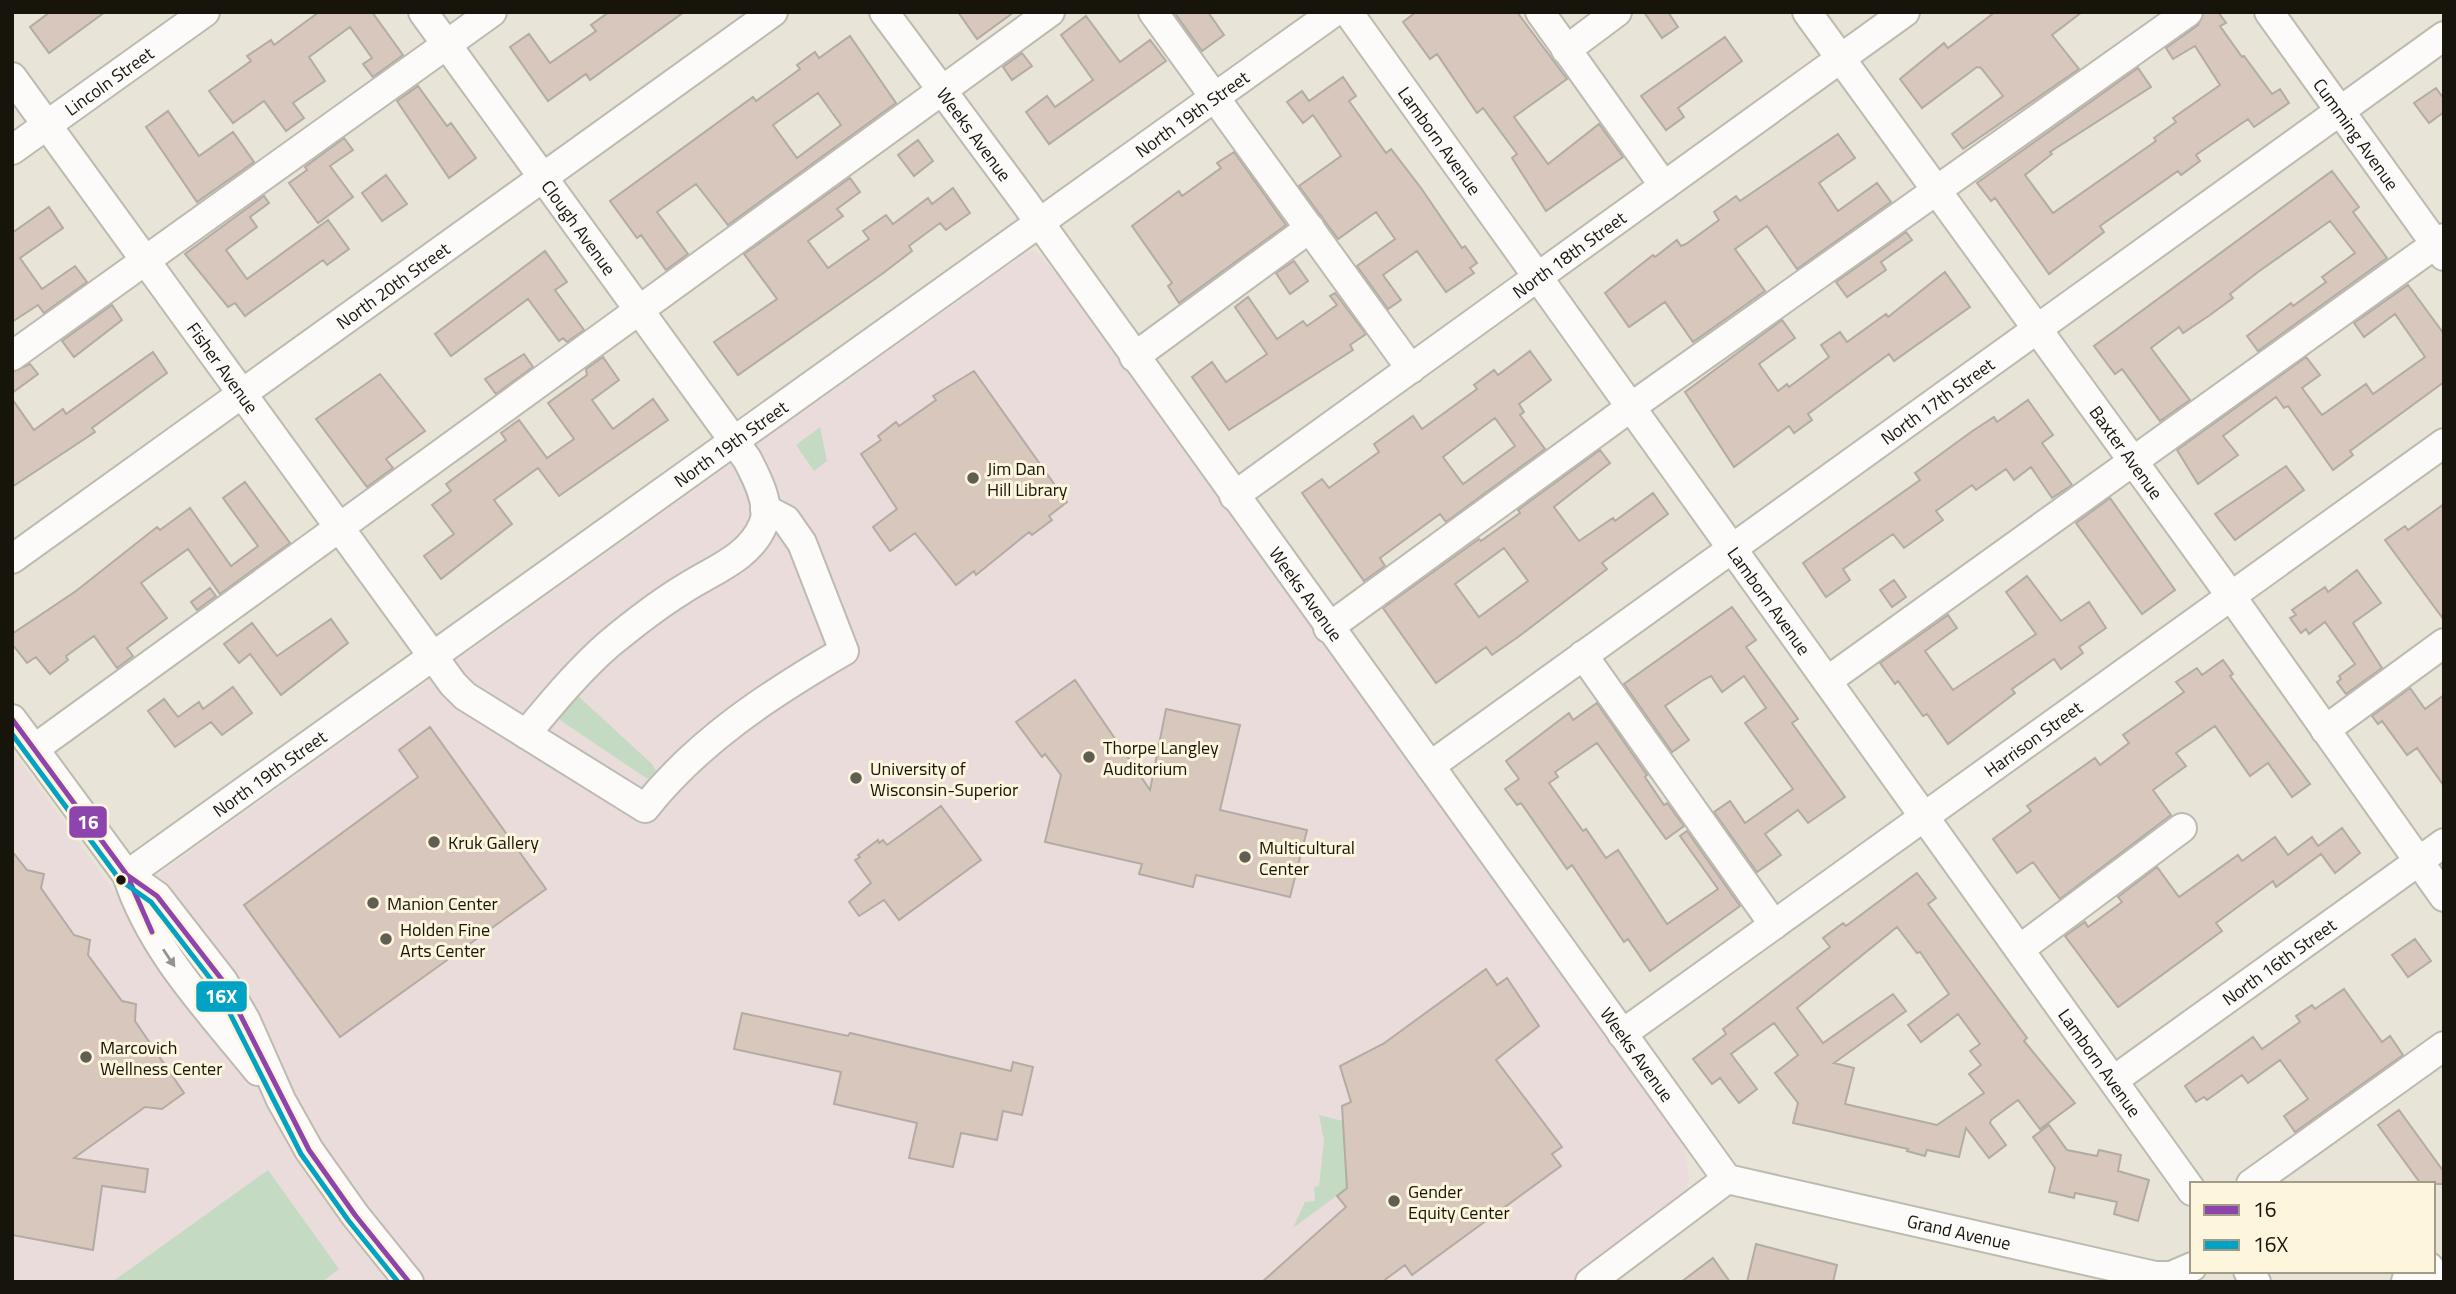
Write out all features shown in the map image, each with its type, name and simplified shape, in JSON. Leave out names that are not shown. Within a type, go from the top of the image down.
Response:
[{"type":"street","name":"Lincoln Street","points":[[12,150],[205,12]]},
{"type":"street","name":"Clough Avenue","points":[[423,12],[734,441],[755,476],[765,509]]},
{"type":"street","points":[[12,356],[492,12]]},
{"type":"street","name":"North 20th Street","points":[[12,559],[774,12]]},
{"type":"street","name":"Weeks Avenue","points":[[884,12],[1040,223],[1328,628],[1727,1179]]},
{"type":"street","points":[[34,749],[944,92],[1050,12]]},
{"type":"street","points":[[1153,12],[1411,369]]},
{"type":"street","name":"North 19th Street","points":[[127,876],[1334,12]]},
{"type":"street","name":"Lamborn Avenue","points":[[1348,12],[2190,1188]]},
{"type":"street","points":[[1540,12],[1664,186]]},
{"type":"street","points":[[1566,50],[1617,12]]},
{"type":"street","name":"Baxter Avenue","points":[[1807,12],[2231,596],[2444,897]]},
{"type":"street","name":"North 18th Street","points":[[1234,496],[1905,12]]},
{"type":"street","points":[[1328,628],[1631,407],[1937,193],[2188,12]]},
{"type":"street","name":"Cumming Avenue","points":[[2269,12],[2441,246]]},
{"type":"street","name":"North 17th Street","points":[[1430,766],[2444,36]]},
{"type":"street","name":"Fisher Avenue","points":[[12,77],[239,394],[432,657],[465,696],[645,808],[670,776],[717,735],[787,685],[844,651],[802,543],[786,520],[765,509]]},
{"type":"street","points":[[1134,357],[1310,229]]},
{"type":"street","points":[[1827,681],[2441,246]]},
{"type":"street","name":"Harrison Street","points":[[1622,1034],[2444,443]]},
{"type":"street","points":[[526,734],[573,677],[609,644],[681,590],[747,549],[765,522],[765,509]]},
{"type":"street","points":[[2325,730],[2444,643]]},
{"type":"street","points":[[1583,655],[1774,925]]},
{"type":"street","points":[[12,719],[127,876],[157,896],[223,981],[252,1032],[281,1100],[331,1183],[409,1282]]},
{"type":"street","points":[[2020,949],[2182,828]]},
{"type":"street","name":"North 16th Street","points":[[2114,1080],[2444,843]]},
{"type":"street","points":[[2254,1182],[2444,1046]]},
{"type":"street","points":[[1590,1282],[1727,1179]]},
{"type":"street","name":"Grand Avenue","points":[[1727,1179],[2091,1271],[2161,1276],[2190,1268]]},
{"type":"shaded area","name":"University of Wisconsin-Superior","points":[[1034,252],[1041,256],[1059,278],[1685,1147],[1689,1181],[1685,1195],[1674,1207],[1571,1282],[12,1282],[12,750],[121,901],[1024,254]]},
{"type":"green space","points":[[820,427],[827,461],[814,471],[796,445]]},
{"type":"green space","points":[[577,695],[652,764],[656,771],[651,778],[646,778],[560,720],[559,715]]},
{"type":"green space","points":[[1319,1115],[1343,1121],[1347,1188],[1293,1228],[1305,1202],[1315,1201],[1314,1187],[1319,1186],[1324,1140]]},
{"type":"green space","points":[[268,1170],[339,1269],[322,1282],[112,1282]]},
{"type":"building","points":[[50,12],[105,12],[49,53],[30,27]]},
{"type":"building","points":[[319,12],[372,12],[403,55],[373,77],[363,64],[372,58],[350,27],[309,57],[325,81],[293,103],[304,118],[286,131],[264,101],[233,123],[209,91],[251,61],[247,56],[271,40],[274,45]]},
{"type":"building","points":[[609,12],[684,12],[590,80],[586,74],[548,101],[510,47],[529,34],[550,63],[596,31],[591,25]]},
{"type":"building","points":[[958,12],[1014,12],[977,39]]},
{"type":"building","points":[[1174,12],[1208,12],[1224,35],[1202,51]]},
{"type":"building","points":[[1416,12],[1517,12],[1567,79],[1514,117],[1548,164],[1599,124],[1623,157],[1546,211],[1512,158],[1517,154],[1483,108],[1477,113],[1437,54],[1430,59],[1403,22]]},
{"type":"building","points":[[1644,12],[1668,12],[1678,27],[1662,38]]},
{"type":"building","points":[[1995,12],[2082,12],[2052,35],[2079,69],[1963,149],[1952,134],[2003,96],[1981,68],[1977,67],[1922,108],[1900,79],[1944,43],[1948,48]]},
{"type":"building","points":[[2204,12],[2218,12],[2226,23],[2220,26],[2242,57],[2244,56],[2272,94],[2280,89],[2289,103],[2254,127],[2248,119],[2196,155],[2200,161],[2181,175],[2178,171],[2100,226],[2104,232],[2049,274],[1995,198],[1991,201],[1977,183],[2138,68],[2151,87],[2050,152],[2052,154],[2025,175],[2053,213],[2156,141],[2154,138],[2176,122],[2173,118],[2220,85],[2195,46],[2173,59],[2166,48],[2198,25]]},
{"type":"building","points":[[1086,16],[1120,62],[1150,40],[1166,61],[1049,144],[1026,112],[1047,96],[1055,107],[1093,80],[1061,35]]},
{"type":"building","points":[[850,36],[896,103],[728,225],[696,184],[657,212],[688,254],[666,270],[641,235],[637,238],[610,201],[753,97],[756,101],[800,69],[797,65],[815,52],[819,58]],"holes":[[[818,93],[841,125],[797,158],[773,125]]]},
{"type":"building","points":[[1725,37],[1742,61],[1678,108],[1684,117],[1666,130],[1641,96]]},
{"type":"building","points":[[1022,53],[1032,66],[1012,80],[1003,67]]},
{"type":"building","points":[[1343,77],[1356,96],[1349,101],[1386,153],[1391,149],[1462,248],[1465,246],[1477,263],[1470,268],[1474,273],[1446,292],[1417,251],[1383,275],[1401,300],[1388,309],[1357,266],[1395,239],[1376,212],[1338,239],[1299,186],[1341,156],[1313,115],[1303,123],[1287,102],[1302,91],[1309,101]]},
{"type":"building","points":[[418,86],[447,126],[451,123],[476,158],[449,178],[397,101]]},
{"type":"building","points":[[2436,88],[2444,99],[2444,112],[2429,123],[2414,103]]},
{"type":"building","points":[[168,111],[199,156],[233,132],[254,162],[197,202],[146,127]]},
{"type":"building","points":[[1838,134],[1855,158],[1819,183],[1838,211],[1877,183],[1891,202],[1797,269],[1767,226],[1735,249],[1765,291],[1693,342],[1665,302],[1629,327],[1605,293],[1653,255],[1655,257],[1677,240],[1681,246],[1686,244],[1719,220],[1714,212],[1736,196],[1740,201]]},
{"type":"building","points":[[344,138],[353,150],[330,166],[353,197],[318,223],[289,183],[307,170],[305,167]]},
{"type":"building","points":[[918,140],[933,161],[914,176],[898,155]]},
{"type":"building","points":[[1234,152],[1286,225],[1179,303],[1168,286],[1172,283],[1132,226],[1179,191],[1182,196],[1221,168],[1217,163]]},
{"type":"building","points":[[2332,171],[2359,207],[2353,212],[2387,258],[2258,351],[2247,336],[2291,303],[2293,306],[2326,282],[2322,277],[2355,253],[2330,221],[2258,272],[2230,294],[2233,298],[2210,315],[2183,333],[2179,327],[2151,348],[2190,400],[2160,421],[2122,369],[2115,374],[2094,346]]},
{"type":"building","points":[[386,175],[407,204],[382,221],[362,193]]},
{"type":"building","points":[[850,178],[860,192],[837,209],[843,216],[808,241],[828,268],[869,239],[863,231],[886,215],[893,224],[928,198],[932,204],[953,188],[970,213],[946,230],[940,223],[909,246],[912,251],[882,274],[738,375],[714,342],[777,299],[744,254]]},
{"type":"building","points":[[264,196],[269,203],[250,217],[257,227],[226,250],[247,279],[328,220],[349,249],[327,265],[323,260],[245,316],[235,303],[228,307],[185,254]]},
{"type":"building","points":[[49,207],[63,228],[20,258],[42,289],[75,266],[87,282],[44,313],[38,305],[12,322],[12,233]]},
{"type":"building","points":[[1906,232],[1912,240],[1881,262],[1886,270],[1847,297],[1836,282]]},
{"type":"building","points":[[545,251],[567,282],[555,290],[584,330],[567,342],[563,338],[559,341],[528,299],[451,356],[435,334]]},
{"type":"building","points":[[1294,261],[1308,281],[1290,294],[1276,273]]},
{"type":"building","points":[[1945,272],[1970,307],[1894,361],[1889,354],[1808,414],[1812,420],[1794,433],[1789,426],[1734,467],[1685,392],[1782,320],[1795,338],[1759,364],[1778,391],[1787,384],[1789,387],[1829,357],[1821,345],[1840,332],[1847,342],[1886,314],[1888,317]]},
{"type":"building","points":[[2408,285],[2444,334],[2444,382],[2350,451],[2353,455],[2333,470],[2288,406],[2284,408],[2276,397],[2223,436],[2238,455],[2198,484],[2177,450],[2306,357],[2320,375],[2302,388],[2322,415],[2366,384],[2373,394],[2425,357],[2395,314],[2364,337],[2354,323]]},
{"type":"building","points":[[1335,293],[1366,334],[1350,345],[1353,350],[1229,430],[1192,377],[1212,362],[1226,382],[1267,354],[1235,307],[1248,297],[1277,339],[1303,321],[1307,326],[1337,305],[1330,296]]},
{"type":"building","points":[[112,305],[122,320],[74,357],[62,341]]},
{"type":"building","points":[[1530,351],[1551,380],[1519,404],[1524,412],[1520,415],[1545,449],[1446,522],[1440,514],[1380,558],[1385,566],[1364,581],[1302,493],[1322,479],[1329,488],[1379,452],[1374,444],[1413,416],[1422,429],[1477,389],[1474,385],[1494,370],[1498,375]],"holes":[[[1495,418],[1515,446],[1463,484],[1443,457]]]},
{"type":"building","points":[[153,352],[167,373],[92,428],[95,432],[12,487],[12,399],[34,430],[63,409],[66,414]]},
{"type":"building","points":[[524,354],[533,367],[496,394],[485,379]]},
{"type":"building","points":[[603,357],[619,380],[592,400],[613,429],[653,399],[668,420],[559,496],[538,468],[494,500],[512,524],[441,579],[424,556],[454,534],[432,505],[451,491],[446,484],[506,440],[501,433],[519,420],[547,458],[574,439],[548,403],[587,375],[586,369]]},
{"type":"building","points":[[30,364],[38,374],[12,393],[12,372]]},
{"type":"building","name":"Jim Dan Hill Library","points":[[974,371],[1067,502],[1049,516],[1052,520],[1032,535],[1029,532],[976,575],[974,571],[956,585],[915,533],[890,551],[873,527],[897,509],[861,454],[881,440],[878,436],[896,422],[899,426],[936,400],[933,396]]},
{"type":"building","points":[[380,374],[425,431],[386,459],[393,468],[367,487],[316,419]]},
{"type":"building","points":[[2028,400],[2053,435],[2042,443],[2072,485],[2052,498],[2031,467],[2014,480],[2006,469],[1976,490],[1972,485],[1936,511],[1943,520],[1904,548],[1893,534],[1843,569],[1850,580],[1826,597],[1803,563],[1920,480],[1915,473],[1971,432],[1994,417],[1997,422]]},
{"type":"building","points":[[1600,450],[1610,463],[1554,507],[1579,541],[1613,518],[1615,521],[1653,493],[1668,514],[1602,563],[1607,569],[1518,637],[1492,655],[1486,647],[1436,683],[1383,608],[1520,513],[1518,510]],"holes":[[[1504,548],[1528,581],[1479,617],[1455,584]]]},
{"type":"building","points":[[2286,466],[2304,490],[2235,540],[2215,514]]},
{"type":"building","points":[[245,482],[290,543],[220,594],[188,549],[141,583],[167,618],[127,648],[133,656],[117,668],[94,636],[66,656],[68,660],[50,674],[36,657],[27,663],[12,644],[12,634],[76,591],[157,527],[160,530],[190,508],[231,566],[258,546],[223,498]]},
{"type":"building","points":[[2110,498],[2175,590],[2142,614],[2076,523]]},
{"type":"building","points":[[2444,504],[2444,620],[2385,540],[2405,526],[2408,530]]},
{"type":"building","points":[[2357,570],[2381,603],[2353,623],[2382,668],[2346,694],[2337,682],[2341,679],[2339,676],[2355,664],[2325,622],[2309,634],[2306,629],[2301,633],[2290,618],[2296,615],[2292,610],[2325,587],[2328,592]]},
{"type":"building","points":[[2027,576],[2061,621],[2089,602],[2106,628],[2079,647],[2083,653],[2061,669],[2054,659],[2012,689],[2015,693],[1948,744],[1927,714],[1923,716],[1898,681],[1895,684],[1880,663],[1948,615],[1957,628],[1925,651],[1953,690],[2036,634],[2006,592]]},
{"type":"building","points":[[1894,580],[1906,597],[1892,607],[1880,590]]},
{"type":"building","points":[[210,588],[216,596],[197,610],[191,602]]},
{"type":"building","points":[[1732,607],[1756,640],[1746,647],[1798,719],[1792,723],[1845,797],[1808,823],[1798,810],[1765,834],[1781,855],[1757,872],[1714,812],[1730,801],[1745,823],[1793,789],[1745,723],[1766,708],[1744,676],[1722,692],[1711,676],[1665,706],[1689,740],[1672,752],[1624,684]]},
{"type":"building","points":[[331,619],[348,643],[281,695],[250,654],[239,663],[224,644],[252,623],[277,656]]},
{"type":"building","points":[[2223,660],[2233,674],[2230,676],[2310,784],[2292,797],[2268,763],[2250,776],[2215,726],[2176,753],[2186,766],[2153,790],[2171,815],[2060,899],[2033,862],[2017,873],[1993,839],[2031,811],[2027,806],[2068,777],[2095,758],[2100,765],[2129,743],[2123,735],[2184,692],[2176,682],[2197,668],[2202,675]]},
{"type":"building","points":[[1075,680],[1150,790],[1166,709],[1240,725],[1220,810],[1307,830],[1290,897],[1196,875],[1193,887],[1139,874],[1142,864],[1045,842],[1061,775],[1045,754],[1042,757],[1016,722]]},
{"type":"building","points":[[233,687],[252,713],[222,735],[211,722],[175,747],[148,711],[164,699],[178,717],[199,702],[203,709]]},
{"type":"building","points":[[2410,688],[2425,709],[2444,695],[2444,786],[2417,748],[2407,755],[2382,721],[2378,724],[2372,716]]},
{"type":"building","points":[[1597,703],[1647,775],[1645,777],[1664,805],[1667,803],[1684,826],[1666,839],[1597,743],[1555,772],[1558,777],[1549,783],[1606,858],[1618,850],[1667,924],[1718,889],[1680,836],[1687,831],[1740,906],[1650,971],[1628,939],[1624,942],[1572,865],[1567,869],[1521,803],[1517,805],[1505,789],[1519,779],[1506,761],[1569,713],[1573,720]]},
{"type":"building","points":[[430,727],[546,889],[340,1037],[244,905],[418,777],[399,750]]},
{"type":"building","points":[[941,806],[981,860],[899,920],[884,900],[859,916],[849,902],[871,883],[855,860],[860,857],[858,855],[878,840],[879,843],[883,840],[887,845]]},
{"type":"building","points":[[2342,828],[2360,853],[2335,873],[2321,854],[2276,887],[2273,881],[2216,923],[2222,931],[2118,1007],[2065,936],[2085,922],[2088,927],[2122,902],[2118,897],[2157,867],[2179,897],[2238,855],[2242,861],[2275,837],[2288,855],[2312,837],[2318,846]]},
{"type":"building","name":"Marcovich Wellness Center","points":[[12,851],[27,870],[44,874],[41,888],[74,935],[90,940],[88,955],[122,1001],[136,1004],[135,1021],[184,1093],[162,1109],[145,1107],[74,1158],[148,1169],[145,1192],[102,1186],[93,1250],[12,1235]]},
{"type":"building","points":[[1917,873],[1936,898],[1928,904],[2027,1038],[2024,1041],[2075,1103],[2040,1129],[2018,1100],[1991,1120],[1990,1123],[2006,1145],[1989,1158],[1966,1128],[1959,1157],[1927,1150],[1925,1156],[1907,1151],[1908,1149],[1793,1123],[1798,1103],[1775,1073],[1798,1055],[1774,1023],[1731,1054],[1757,1089],[1739,1103],[1720,1078],[1712,1084],[1693,1059],[1726,1034],[1723,1029],[1830,947],[1823,938],[1843,923],[1846,926]],"holes":[[[1897,927],[1917,953],[1920,952],[1949,994],[1908,1025],[1921,1042],[1958,1014],[1980,1044],[1970,1051],[1981,1065],[1969,1074],[1984,1093],[1937,1125],[1845,1104],[1854,1068],[1834,1063],[1906,1011],[1893,994],[1823,1043],[1797,1008]]]},
{"type":"building","points":[[2415,939],[2431,961],[2408,977],[2392,955]]},
{"type":"building","points":[[1486,969],[1497,985],[1507,978],[1539,1026],[1496,1060],[1562,1147],[1552,1154],[1561,1166],[1412,1275],[1405,1265],[1382,1282],[1262,1282],[1346,1207],[1337,1196],[1347,1188],[1342,1106],[1351,1102],[1340,1066],[1383,1044]]},
{"type":"building","points":[[2344,989],[2382,1042],[2390,1036],[2403,1055],[2295,1132],[2284,1116],[2308,1099],[2280,1060],[2248,1083],[2242,1075],[2207,1100],[2204,1097],[2196,1102],[2185,1086],[2253,1037],[2262,1049],[2300,1022],[2296,1016],[2312,1005],[2315,1009]]},
{"type":"building","points":[[742,1013],[848,1036],[850,1033],[1011,1071],[1013,1062],[1033,1067],[1022,1115],[1003,1111],[997,1140],[961,1133],[953,1167],[909,1158],[917,1123],[834,1104],[841,1072],[734,1049]]},
{"type":"building","points":[[2399,1110],[2444,1172],[2444,1184],[2420,1182],[2378,1125]]},
{"type":"building","points":[[2049,1125],[2067,1150],[2097,1156],[2099,1150],[2121,1155],[2118,1171],[2149,1180],[2138,1221],[2114,1214],[2117,1202],[2075,1193],[2074,1198],[2049,1192],[2055,1168],[2033,1137]]},
{"type":"building","points":[[1756,1244],[1837,1265],[1833,1282],[1747,1282]]},
{"type":"building","points":[[1713,1258],[1730,1282],[1681,1282]]},
{"type":"transit line","name":"16","points":[[12,719],[127,875],[152,932]]},
{"type":"transit line","name":"16X","points":[[12,734],[120,880],[151,902],[216,986],[301,1154],[348,1220],[398,1282]]},
{"type":"transit line","name":"16","points":[[127,875],[157,896],[223,981],[309,1150],[355,1215],[409,1282]]},
{"type":"place","name":"Jim Dan Hill Library","points":[[973,478]]},
{"type":"place","name":"Thorpe Langley Auditorium","points":[[1089,757]]},
{"type":"place","name":"University of Wisconsin-Superior","points":[[856,778]]},
{"type":"place","name":"Kruk Gallery","points":[[434,842]]},
{"type":"place","name":"Multicultural Center","points":[[1245,857]]},
{"type":"place","name":"Manion Center","points":[[373,903]]},
{"type":"place","name":"Holden Fine Arts Center","points":[[386,939]]},
{"type":"place","name":"Marcovich Wellness Center","points":[[86,1057]]},
{"type":"place","name":"Gender Equity Center","points":[[1394,1201]]}]
